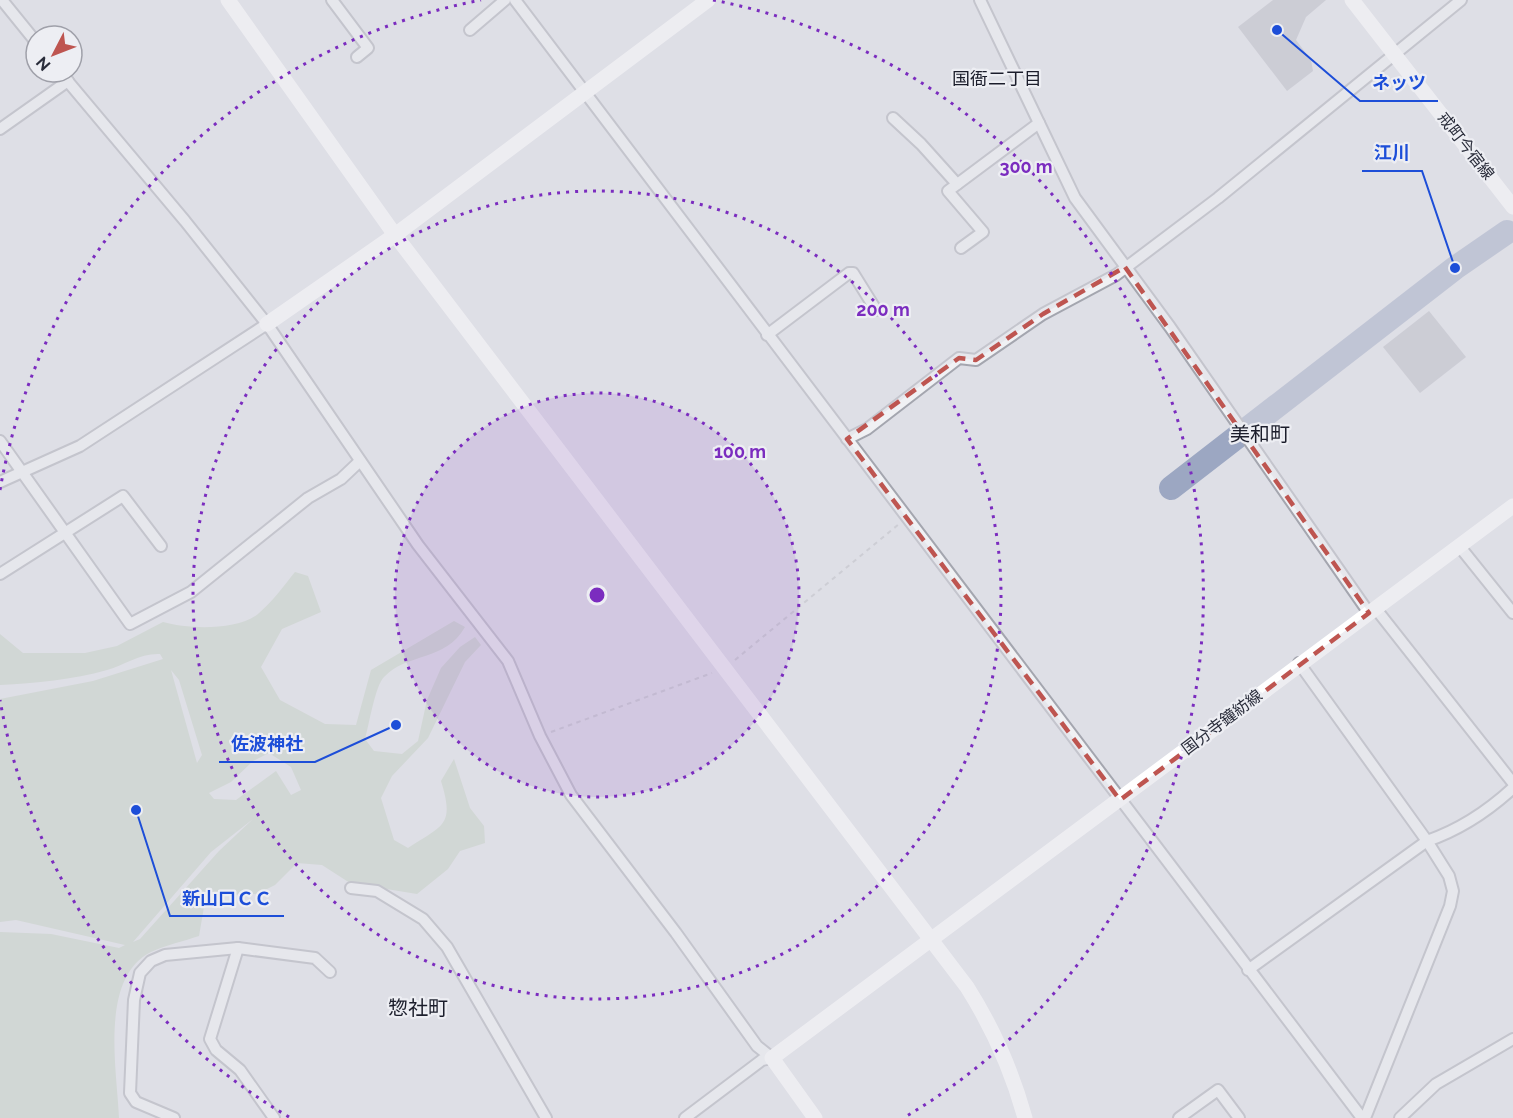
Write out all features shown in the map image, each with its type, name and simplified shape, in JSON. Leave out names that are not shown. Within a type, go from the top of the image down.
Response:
[{"type":"street","points":[[2,0],[24,27]]},
{"type":"street","points":[[228,0],[394,235],[932,939],[987,1019],[1007,1064],[1025,1118]]},
{"type":"street","points":[[332,0],[368,48],[357,57]]},
{"type":"street","points":[[470,30],[506,0]]},
{"type":"street","points":[[515,0],[847,439],[908,516],[1248,970],[1364,1118]]},
{"type":"street","points":[[0,482],[80,446],[267,324],[394,235],[708,0]]},
{"type":"street","points":[[980,0],[1075,198],[1373,611],[1513,783]]},
{"type":"street","name":"戒町今宿線","points":[[1352,0],[1513,207]]},
{"type":"street","points":[[847,439],[867,429],[958,358],[976,360],[1044,314],[1125,267],[1218,198],[1461,0]]},
{"type":"street","points":[[0,129],[64,84]]},
{"type":"street","points":[[71,84],[185,221],[267,324],[418,545],[508,661],[540,736],[571,795],[676,933],[757,1046],[772,1058],[815,1118]]},
{"type":"street","points":[[893,118],[921,144],[957,184]]},
{"type":"street","points":[[961,248],[983,232],[948,191],[1039,123]]},
{"type":"street","points":[[768,335],[849,273],[853,273],[876,310]]},
{"type":"street","points":[[0,441],[130,624],[191,592],[308,498],[341,478],[360,461]]},
{"type":"street","points":[[0,574],[65,530],[74,528],[123,496],[161,546]]},
{"type":"street","name":"国分寺鐘紡線","points":[[772,1058],[1120,800],[1299,663],[1373,611],[1513,506]]},
{"type":"street","points":[[1460,547],[1513,613]]},
{"type":"street","points":[[1299,663],[1427,841],[1449,876],[1453,891],[1364,1118]]},
{"type":"street","points":[[1248,970],[1427,841],[1451,832],[1498,802],[1513,788]]},
{"type":"street","points":[[351,888],[376,891],[423,919],[447,947],[546,1118]]},
{"type":"street","points":[[174,1118],[136,1102],[130,1093],[134,999],[140,973],[151,961],[165,955],[238,948],[315,958],[330,972]]},
{"type":"street","points":[[238,948],[210,1039],[216,1050],[240,1070],[274,1118]]},
{"type":"street","points":[[1400,1118],[1436,1084],[1513,1039]]},
{"type":"street","points":[[685,1118],[762,1060],[772,1058]]},
{"type":"street","points":[[1179,1118],[1218,1089],[1239,1118]]},
{"type":"path","points":[[540,736],[726,668],[908,516]]},
{"type":"highlighted area","points":[[1125,267],[1369,613],[1120,800],[847,439],[959,358],[976,360],[1043,314]]},
{"type":"green space","points":[[295,572],[308,576],[321,612],[282,629],[261,667],[280,700],[325,724],[356,725],[371,670],[454,621],[465,627],[447,646],[404,664],[384,677],[375,697],[365,739],[374,751],[402,754],[418,741],[427,700],[441,668],[460,647],[475,637],[481,645],[465,662],[428,738],[392,776],[381,798],[394,840],[408,848],[438,829],[443,823],[447,807],[441,781],[454,759],[470,808],[484,826],[485,843],[460,851],[448,869],[417,894],[350,883],[322,865],[297,863],[275,885],[257,894],[220,895],[204,907],[199,936],[151,952],[135,965],[124,982],[117,1003],[115,1027],[119,1118],[0,1118],[0,932],[51,934],[119,948],[125,945],[16,920],[0,922],[0,699],[93,681],[163,659],[160,654],[153,654],[107,670],[81,676],[0,685],[0,634],[23,653],[85,653],[117,646],[163,622],[198,627],[225,626],[249,620],[258,614]],"holes":[[[171,670],[179,680],[202,755],[197,763]],[[269,753],[291,767],[301,790],[291,795],[276,771],[236,800],[214,799],[209,793],[231,782],[253,761]],[[253,819],[219,851],[140,939],[133,942],[211,852]]]},
{"type":"building","points":[[1273,0],[1326,0],[1306,17],[1296,40],[1311,60],[1313,71],[1287,91],[1238,27]]},
{"type":"building","points":[[1429,311],[1466,357],[1420,393],[1383,347]]},
{"type":"waterway","points":[[1171,488],[1455,268],[1507,232]]},
{"type":"place","name":"ネッツ","points":[[1277,30]]},
{"type":"place","name":"江川","points":[[1455,268]]},
{"type":"place","name":"佐波神社","points":[[396,725]]},
{"type":"place","name":"新山口ＣＣ","points":[[136,810]]},
{"type":"district","name":"国衙二丁目","points":[[997,78]]},
{"type":"district","name":"美和町","points":[[1260,434]]},
{"type":"district","name":"惣社町","points":[[418,1008]]}]
